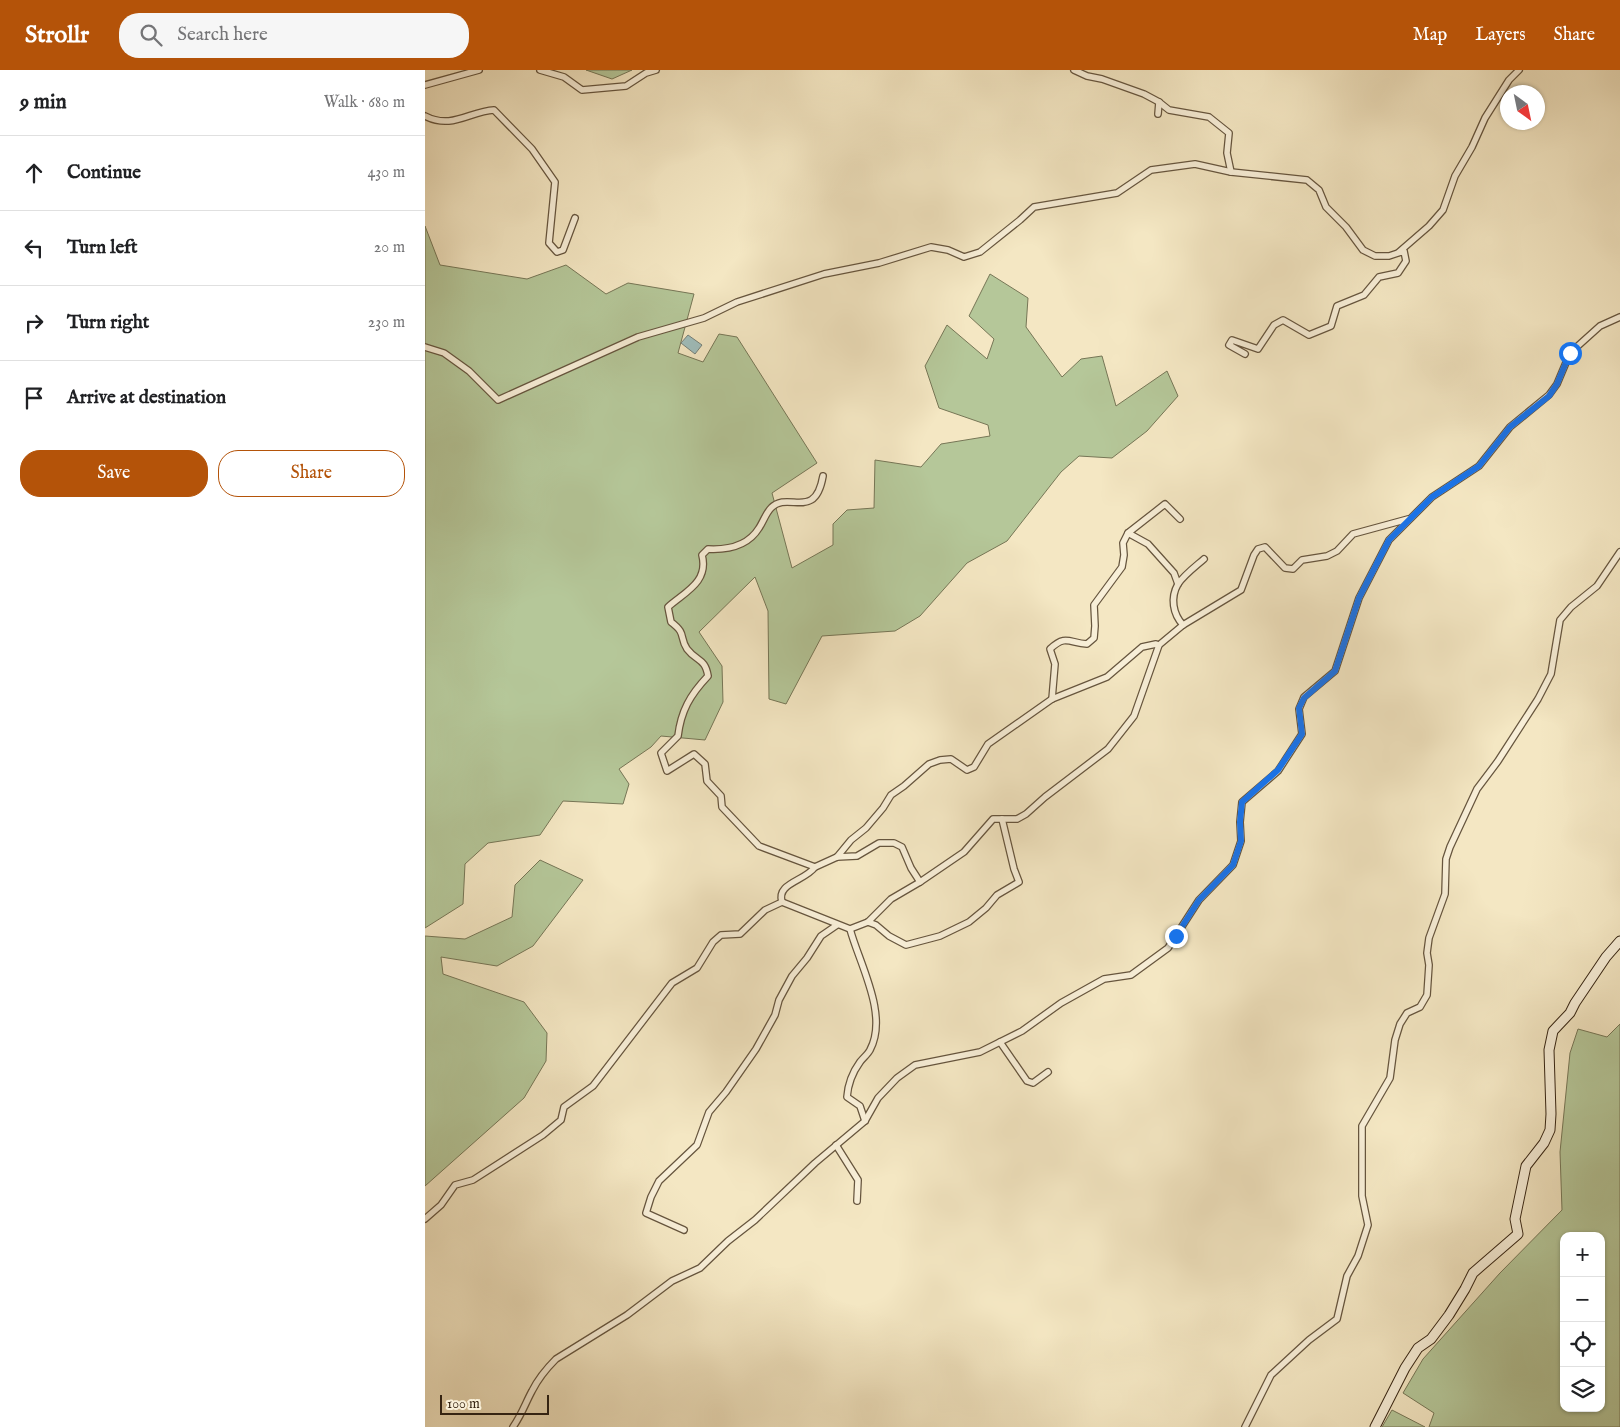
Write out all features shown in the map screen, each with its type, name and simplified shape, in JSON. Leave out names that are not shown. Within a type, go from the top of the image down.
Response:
[{"type":"street","points":[[425,85],[479,70]]},
{"type":"street","points":[[540,70],[564,77],[582,90],[625,86],[656,70]]},
{"type":"street","points":[[1074,70],[1144,94],[1169,110],[1209,118],[1229,133],[1227,153],[1231,172]]},
{"type":"street","points":[[1397,253],[1414,240],[1443,210],[1455,176],[1472,147],[1485,118],[1509,80],[1519,70]]},
{"type":"street","points":[[1158,114],[1159,102]]},
{"type":"street","points":[[425,116],[433,120],[460,120],[486,110],[494,110],[532,149],[555,182],[549,244],[557,252],[563,250],[575,218]]},
{"type":"street","points":[[425,347],[444,353],[469,371],[499,400],[638,337],[704,318],[737,302],[825,274],[879,263],[931,247],[948,250],[964,256],[980,252],[1021,220],[1034,206],[1117,193],[1151,170],[1195,164],[1231,172],[1307,180],[1319,190],[1326,207],[1346,227],[1363,250],[1375,256],[1389,256],[1404,251],[1406,261],[1398,273],[1379,277],[1364,295],[1337,306],[1331,326],[1309,335],[1283,320],[1273,325],[1258,349],[1233,340],[1229,345],[1245,354]]},
{"type":"street","points":[[513,1427],[522,1414],[532,1391],[556,1358],[627,1315],[673,1281],[700,1268],[728,1241],[755,1220],[836,1145],[865,1121],[878,1098],[897,1078],[915,1065],[980,1052],[1023,1031],[1061,1003],[1104,979],[1131,975],[1168,948],[1199,900],[1233,865],[1241,841],[1242,802],[1278,770],[1302,734],[1299,708],[1304,698],[1335,671],[1359,598],[1389,540],[1432,497],[1479,466],[1510,427],[1549,396],[1557,384],[1570,353],[1600,326],[1620,317]]},
{"type":"street","points":[[815,867],[759,846],[722,807],[721,796],[707,781],[705,764],[694,754],[667,771],[661,753],[678,736],[680,720],[687,704],[694,690],[708,676],[706,666],[687,648],[680,629],[671,622],[668,607],[697,582],[705,565],[702,555],[708,550],[723,550],[739,546],[745,542],[758,530],[771,508],[779,502],[803,503],[813,499],[821,490],[823,476]]},
{"type":"street","points":[[1051,699],[1055,664],[1050,649],[1059,641],[1069,640],[1087,644],[1094,638],[1093,605],[1122,567],[1123,543],[1128,533],[1165,504],[1180,519]]},
{"type":"street","points":[[425,1219],[441,1205],[455,1184],[473,1180],[543,1135],[561,1120],[564,1107],[593,1086],[672,983],[697,968],[713,942],[721,935],[739,934],[765,910],[781,902],[850,929],[868,922],[891,899],[964,852],[993,819],[1017,819],[1026,814],[1045,797],[1109,749],[1133,716],[1159,645],[1183,624],[1241,590],[1258,549],[1265,547],[1285,568],[1293,569],[1302,560],[1327,556],[1337,551],[1353,534],[1410,519]]},
{"type":"street","points":[[1128,533],[1149,544],[1173,573],[1178,584]]},
{"type":"street","points":[[1245,1427],[1271,1375],[1309,1340],[1337,1319],[1347,1276],[1358,1256],[1369,1225],[1362,1196],[1362,1126],[1390,1078],[1395,1040],[1400,1024],[1407,1013],[1420,1007],[1427,995],[1429,938],[1445,894],[1446,860],[1450,847],[1477,790],[1498,761],[1551,674],[1560,620],[1571,607],[1597,586],[1620,552]]},
{"type":"street","points":[[1183,624],[1176,617],[1173,601],[1178,584],[1204,559]]},
{"type":"street","points":[[837,857],[851,840],[866,828],[891,795],[929,764],[951,759],[967,770],[975,767],[988,744],[1051,699],[1107,677],[1142,647],[1159,645]]},
{"type":"street","points":[[868,922],[876,925],[889,936],[905,944],[941,936],[969,922],[986,908],[997,895],[1019,882],[1002,819]]},
{"type":"street","points":[[781,902],[782,890],[810,874],[815,867],[837,857],[857,856],[879,843],[894,843],[901,847],[920,882]]},
{"type":"street","points":[[685,1230],[646,1213],[651,1197],[659,1181],[697,1144],[709,1112],[726,1092],[756,1049],[775,1015],[779,1000],[792,976],[807,958],[821,936],[837,925]]},
{"type":"street","points":[[850,929],[860,961],[867,975],[877,1018],[870,1050],[855,1069],[848,1084],[847,1097],[860,1106],[865,1121]]},
{"type":"street","points":[[1375,1427],[1386,1402],[1413,1354],[1431,1339],[1449,1315],[1473,1272],[1518,1234],[1515,1219],[1526,1166],[1544,1143],[1549,1130],[1551,1114],[1549,1050],[1553,1031],[1570,1013],[1606,957],[1620,941]]},
{"type":"street","points":[[1000,1042],[1027,1082],[1033,1083],[1048,1072]]},
{"type":"street","points":[[836,1145],[858,1180],[857,1201]]},
{"type":"green space","points":[[586,70],[632,70],[612,79]]},
{"type":"green space","points":[[425,226],[440,265],[527,279],[566,265],[606,294],[628,283],[694,294],[678,353],[703,362],[719,334],[737,337],[817,463],[772,493],[792,568],[833,545],[833,524],[847,510],[874,508],[875,460],[921,467],[941,444],[990,436],[988,425],[939,408],[925,366],[947,325],[987,359],[994,339],[969,316],[990,274],[1028,298],[1026,327],[1062,377],[1081,359],[1102,356],[1116,406],[1167,371],[1178,396],[1147,431],[1112,458],[1079,456],[1061,472],[1007,541],[967,563],[920,616],[895,631],[822,636],[786,704],[769,699],[768,611],[755,577],[699,632],[722,666],[723,702],[705,740],[661,736],[651,747],[619,769],[629,784],[623,804],[563,801],[540,835],[488,843],[465,864],[463,904],[425,928]]},
{"type":"green space","points":[[540,860],[583,880],[533,946],[497,966],[441,957],[443,974],[524,1002],[547,1033],[546,1061],[524,1098],[425,1186],[425,936],[465,939],[512,917],[515,885]]},
{"type":"green space","points":[[1620,1024],[1620,1427],[1429,1427],[1434,1413],[1403,1393],[1423,1359],[1500,1273],[1562,1210],[1560,1152],[1570,1053],[1578,1029],[1607,1037]]},
{"type":"green space","points":[[1392,1410],[1425,1427],[1382,1427]]},
{"type":"water","points":[[688,335],[702,345],[695,354],[681,343]]},
{"type":"route","points":[[1176,936],[1199,900],[1233,865],[1241,841],[1242,802],[1278,770],[1302,734],[1299,708],[1304,698],[1335,671],[1359,598],[1389,540],[1432,497],[1479,466],[1510,427],[1549,396],[1557,384],[1570,353]]}]
